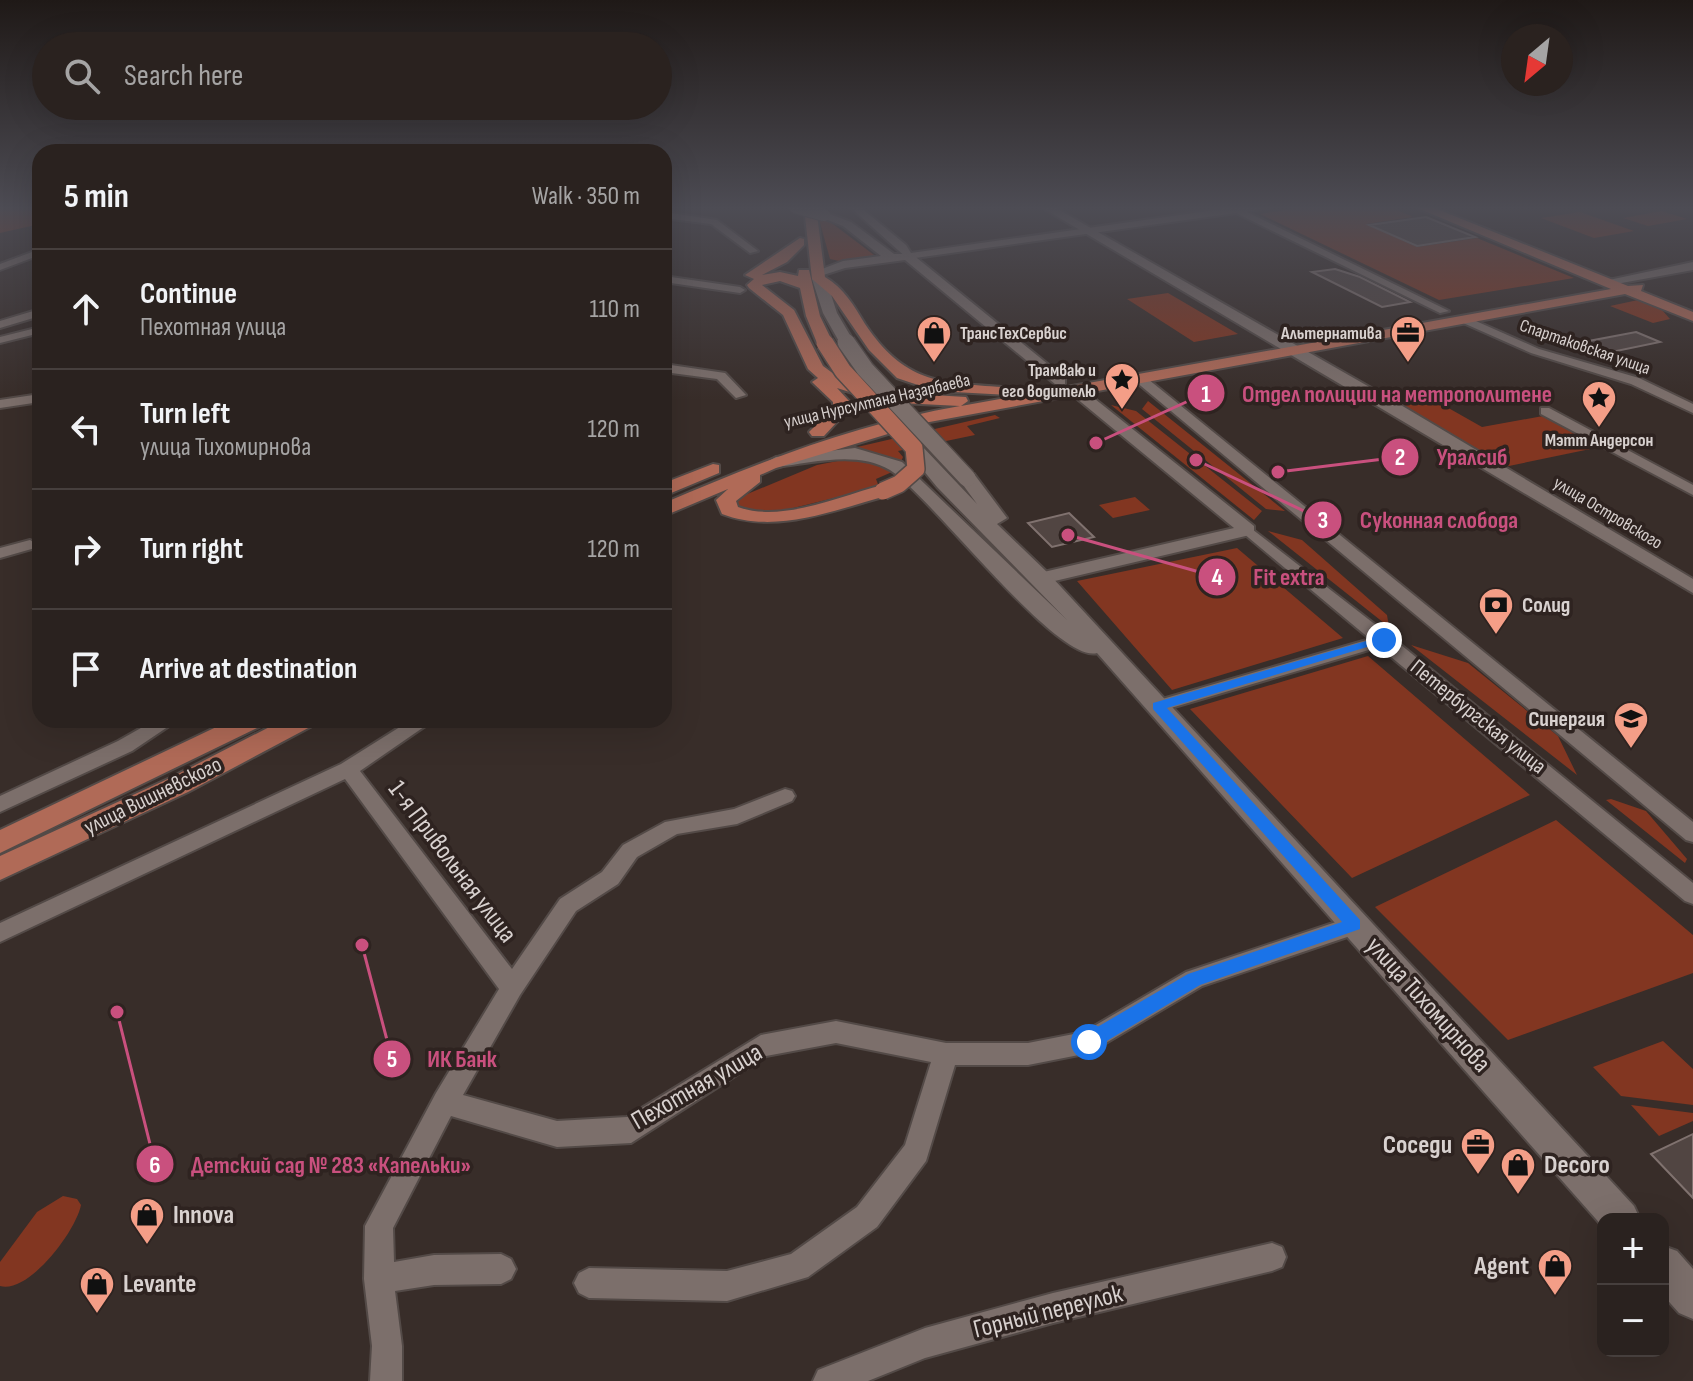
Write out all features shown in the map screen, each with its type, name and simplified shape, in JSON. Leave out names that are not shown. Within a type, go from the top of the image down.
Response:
[{"type":"main road","points":[[758,271],[739,284],[740,290],[776,313],[798,364],[841,401],[838,415],[818,432]]},
{"type":"main road","points":[[811,271],[846,342],[865,369],[967,478],[1042,578]]},
{"type":"main road","points":[[814,271],[813,316],[843,371],[944,483],[1042,578]]},
{"type":"main road","points":[[1586,271],[1693,309]]},
{"type":"main road","points":[[1588,271],[1693,317]]},
{"type":"main road","name":"улица Нурсултана Назарбаева","points":[[672,487],[733,461],[818,432],[960,401],[1003,392],[1139,378],[1296,351],[1465,320],[1672,271]]},
{"type":"main road","points":[[960,401],[857,392],[816,369],[789,313],[754,285],[764,278],[784,277],[814,280],[836,288],[868,341],[893,370],[927,384],[1003,392]]},
{"type":"main road","name":"улица Нурсултана Назарбаева","points":[[773,463],[921,418],[1278,341],[1444,311],[1621,285],[1693,278]]},
{"type":"main road","points":[[773,463],[726,500],[729,510],[752,517],[779,515],[883,491],[899,484],[916,469],[914,448]]},
{"type":"main road","points":[[672,507],[773,463],[855,453],[896,466],[1042,611],[1133,679]]},
{"type":"main road","name":"улица Тихомирнова","points":[[1042,578],[1616,1213]]},
{"type":"main road","name":"улица Вишневского","points":[[0,842],[235,728]]},
{"type":"main road","name":"улица Вишневского","points":[[0,869],[179,785],[288,728]]},
{"type":"main road","points":[[1669,1272],[1693,1299]]},
{"type":"street","points":[[814,280],[834,271]]},
{"type":"street","name":"Петербургская улица","points":[[927,271],[1384,640],[1693,895]]},
{"type":"street","name":"улица Островского","points":[[1157,271],[1693,587]]},
{"type":"street","points":[[1362,271],[1444,311]]},
{"type":"street","points":[[672,280],[740,290]]},
{"type":"street","points":[[0,325],[32,315]]},
{"type":"street","name":"Спартаковская улица","points":[[1465,320],[1535,351],[1635,381],[1693,409]]},
{"type":"street","points":[[15,321],[32,338]]},
{"type":"street","points":[[0,340],[32,332]]},
{"type":"street","points":[[672,362],[680,357]]},
{"type":"street","points":[[672,368],[721,376],[740,395]]},
{"type":"street","name":"Петербургская улица","points":[[1139,378],[1693,834]]},
{"type":"street","points":[[0,404],[32,399]]},
{"type":"street","points":[[1545,411],[1693,491]]},
{"type":"street","points":[[1042,578],[1248,530]]},
{"type":"street","points":[[0,553],[30,545]]},
{"type":"street","points":[[1158,706],[1384,640]]},
{"type":"street","points":[[0,805],[125,746],[155,728]]},
{"type":"street","points":[[0,933],[348,769],[412,728]]},
{"type":"street","name":"1-я Привольная улица","points":[[348,769],[512,988]]},
{"type":"street","points":[[386,1381],[387,1346],[379,1279],[379,1226],[445,1102],[512,988],[568,905],[610,878],[630,851],[672,827],[737,816],[785,796]]},
{"type":"street","name":"Пехотная улица","points":[[445,1102],[557,1134],[631,1130],[761,1046],[836,1032],[946,1054],[1028,1054],[1089,1042],[1194,979],[1354,925]]},
{"type":"street","points":[[589,1283],[727,1286],[798,1267],[867,1217],[916,1152],[946,1054]]},
{"type":"street","name":"Горный переулок","points":[[829,1381],[925,1343],[1053,1308],[1272,1257]]},
{"type":"street","points":[[379,1279],[434,1270],[501,1269]]},
{"type":"shaded area","points":[[1380,271],[1558,271],[1574,278],[1439,300]]},
{"type":"shaded area","points":[[1168,293],[1238,334],[1194,342],[1127,299]]},
{"type":"shaded area","points":[[1638,300],[1662,310],[1670,319],[1653,323],[1610,306]]},
{"type":"shaded area","points":[[1429,397],[1482,427],[1543,416],[1600,447],[1504,467],[1398,404]]},
{"type":"shaded area","points":[[1148,401],[1285,511],[1266,509],[1142,409]]},
{"type":"shaded area","points":[[1111,405],[1136,411],[1262,511],[1254,520]]},
{"type":"shaded area","points":[[995,415],[1000,418],[967,426],[975,435],[898,451],[903,457],[899,466],[840,451]]},
{"type":"shaded area","points":[[858,457],[892,472],[876,479],[879,487],[773,513],[738,512],[733,500],[817,465]]},
{"type":"shaded area","points":[[1135,497],[1150,510],[1113,518],[1099,505]]},
{"type":"shaded area","points":[[1268,531],[1302,540],[1387,615],[1389,627]]},
{"type":"shaded area","points":[[1237,548],[1343,638],[1172,690],[1077,581]]},
{"type":"shaded area","points":[[1411,645],[1468,663],[1558,736],[1577,775]]},
{"type":"shaded area","points":[[1368,656],[1530,795],[1352,878],[1190,709]]},
{"type":"shaded area","points":[[1606,800],[1646,811],[1687,859],[1685,863]]},
{"type":"shaded area","points":[[1556,820],[1693,935],[1693,973],[1508,1040],[1375,907]]},
{"type":"shaded area","points":[[1663,1041],[1693,1069],[1693,1105],[1621,1096],[1593,1067]]},
{"type":"shaded area","points":[[1631,1105],[1693,1113],[1693,1121],[1659,1136]]},
{"type":"shaded area","points":[[63,1196],[77,1199],[81,1205],[61,1244],[37,1271],[24,1280],[12,1286],[0,1286],[0,1262],[37,1212]]},
{"type":"building","points":[[1343,271],[1410,302],[1382,307],[1312,272]]},
{"type":"building","points":[[1636,332],[1660,342],[1602,354],[1578,343]]},
{"type":"building","points":[[1069,513],[1094,537],[1052,547],[1028,523]]},
{"type":"building","points":[[1693,1134],[1693,1198],[1651,1154]]},
{"type":"place","name":"ТрансТехСервис","points":[[934,364]]},
{"type":"place","name":"Альтернатива","points":[[1408,364]]},
{"type":"place","name":"Трамваю и его водителю","points":[[1122,411]]},
{"type":"place","name":"Мэтт Андерсон","points":[[1599,429]]},
{"type":"place","name":"Отдел полиции на метрополитене","points":[[1096,443]]},
{"type":"place","name":"Суконная слобода","points":[[1196,460]]},
{"type":"place","name":"Уралсиб","points":[[1278,472]]},
{"type":"place","name":"Fit extra","points":[[1068,535]]},
{"type":"place","name":"Солид","points":[[1496,636]]},
{"type":"place","name":"Синергия","points":[[1631,750]]},
{"type":"place","name":"ИК Банк","points":[[362,945]]},
{"type":"place","name":"Детский сад № 283 «Капельки»","points":[[117,1012]]},
{"type":"place","name":"Соседи","points":[[1478,1176]]},
{"type":"place","name":"Decoro","points":[[1518,1196]]},
{"type":"place","name":"Innova","points":[[147,1246]]},
{"type":"place","name":"Agent","points":[[1555,1297]]},
{"type":"place","name":"Levante","points":[[97,1315]]},
{"type":"route","points":[[1089,1042],[1194,979],[1354,925],[1158,706],[1384,640]]}]
